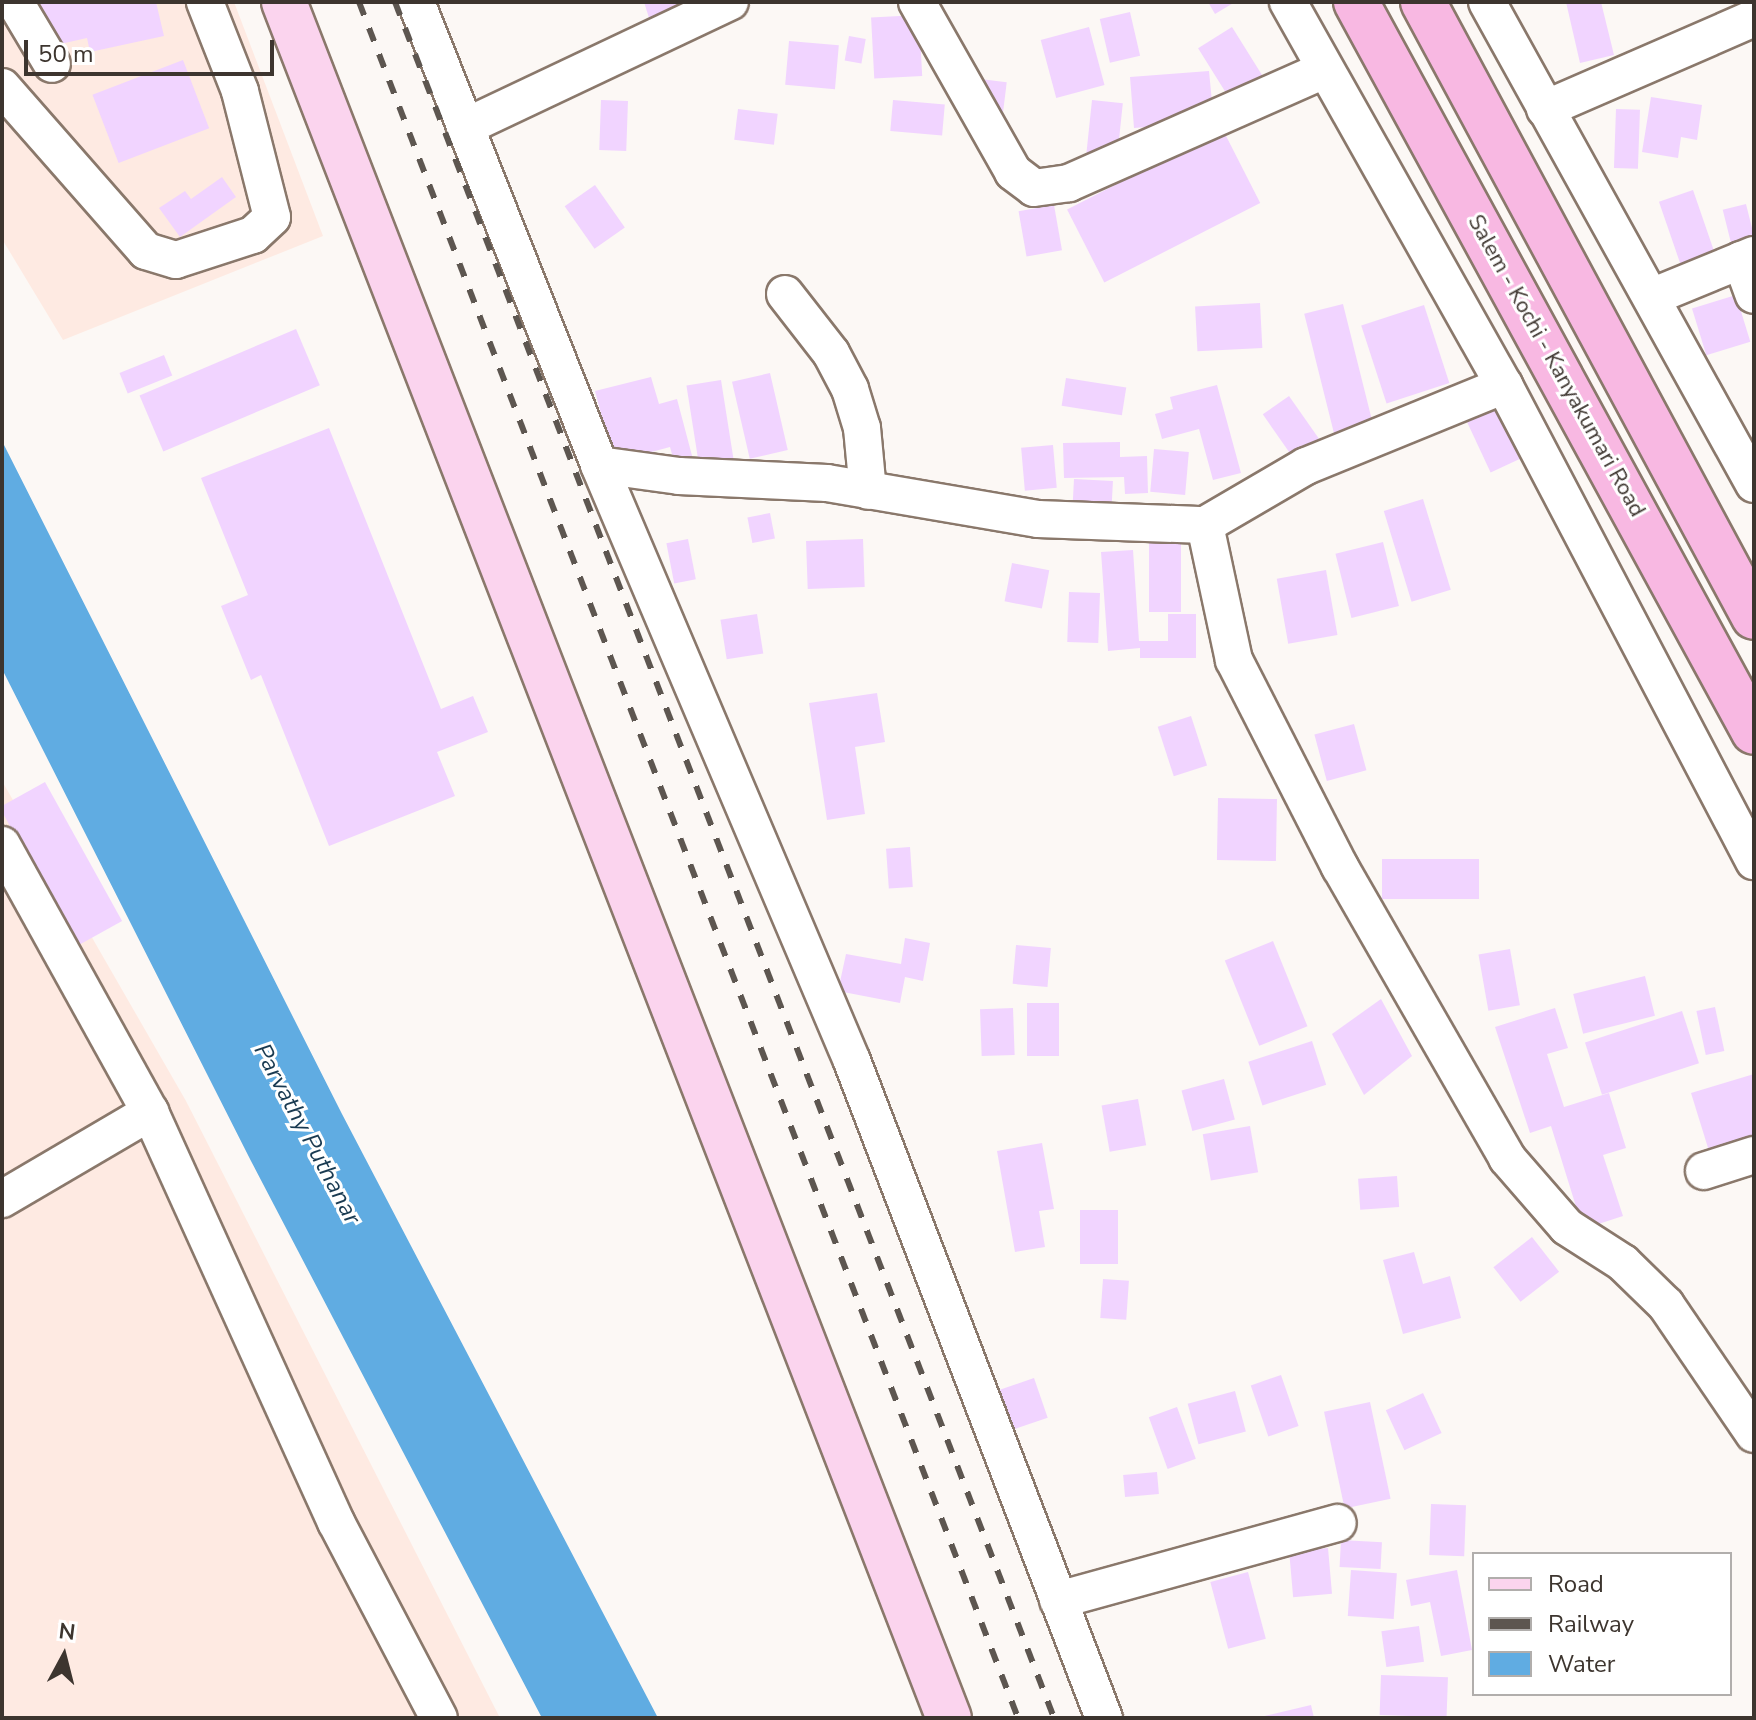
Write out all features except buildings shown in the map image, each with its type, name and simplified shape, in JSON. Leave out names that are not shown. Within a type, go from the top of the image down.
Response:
[{"type":"highway","name":"Salem - Kochi - Kanyakumari Road","points":[[1356,2],[1754,732]]},
{"type":"highway","points":[[1423,2],[1754,617]]},
{"type":"main road","points":[[284,2],[949,1718]]},
{"type":"street","points":[[15,2],[52,64]]},
{"type":"street","points":[[2,87],[146,251],[176,260],[253,235],[272,217],[240,91],[205,2]]},
{"type":"street","points":[[416,2],[599,465],[852,1061],[1104,1718]]},
{"type":"street","points":[[465,127],[730,2]]},
{"type":"street","points":[[917,2],[1013,172],[1034,188],[1069,183],[1324,70]]},
{"type":"street","points":[[1288,2],[1504,385],[1754,861]]},
{"type":"street","points":[[1487,2],[1545,109],[1654,296],[1754,484]]},
{"type":"street","points":[[1545,109],[1754,18]]},
{"type":"street","points":[[1654,296],[1748,258],[1754,295]]},
{"type":"street","points":[[785,294],[850,389],[862,428],[868,491]]},
{"type":"street","points":[[599,465],[868,491],[1038,519],[1205,525],[1306,466],[1504,385]]},
{"type":"street","points":[[1205,525],[1240,673],[1340,867],[1507,1158],[1567,1227],[1623,1263],[1666,1305],[1751,1425]]},
{"type":"street","points":[[2,845],[150,1112],[336,1522],[439,1718]]},
{"type":"street","points":[[2,1199],[150,1112]]},
{"type":"street","points":[[1704,1171],[1754,1155]]},
{"type":"street","points":[[1058,1600],[1338,1523]]},
{"type":"shaded area","points":[[2,2],[234,2],[323,236],[63,340],[2,239]]},
{"type":"shaded area","points":[[2,781],[186,1101],[500,1718],[2,1718]]},
{"type":"water","name":"Parvathy Puthanar","points":[[2,441],[342,1114],[658,1718],[542,1718],[251,1161],[2,669]]},
{"type":"railway","points":[[359,2],[1018,1718]]},
{"type":"railway","points":[[395,2],[1054,1718]]}]
